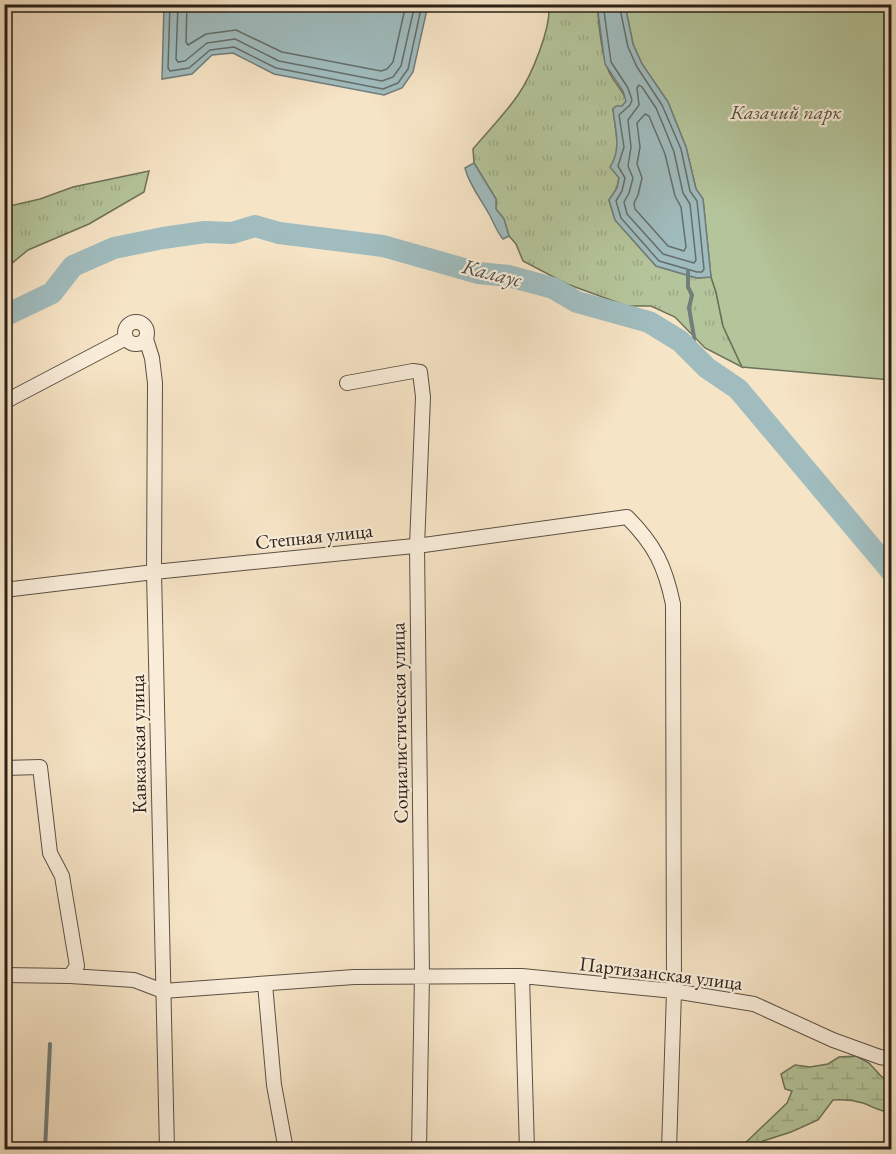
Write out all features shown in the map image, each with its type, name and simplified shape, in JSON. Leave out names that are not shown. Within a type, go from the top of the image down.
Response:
[{"type":"street","name":"Кавказская улица","points":[[8,400],[126,338],[125,331],[129,324],[139,322],[147,328],[146,339],[152,358],[155,383],[154,572],[167,1149]]},
{"type":"street","name":"Социалистическая улица","points":[[347,383],[420,372],[423,397],[417,546],[422,975],[418,1149]]},
{"type":"street","name":"Степная улица","points":[[4,590],[154,572],[417,546],[627,517],[646,535],[659,556],[673,604],[674,991]]},
{"type":"street","points":[[4,768],[40,767],[50,853],[62,876],[68,901],[77,966],[70,976]]},
{"type":"street","name":"Партизанская улица","points":[[4,975],[134,980],[163,991],[354,976],[522,976],[674,991],[754,1004],[833,1040],[891,1059]]},
{"type":"street","points":[[522,976],[526,1149]]},
{"type":"street","points":[[265,984],[274,1085],[286,1149]]},
{"type":"street","points":[[669,1149],[674,991]]},
{"type":"green space","points":[[549,5],[597,5],[606,64],[627,101],[622,106],[613,109],[618,147],[615,159],[619,177],[617,188],[609,200],[615,220],[656,266],[697,278],[711,277],[723,326],[742,367],[705,348],[675,317],[651,306],[627,306],[567,284],[523,261],[516,244],[509,236],[504,219],[496,209],[496,199],[474,163],[473,149],[513,102],[529,76],[544,38]]},
{"type":"green space","name":"Казачий парк","points":[[625,5],[891,5],[891,380],[742,367],[723,326],[711,277],[703,199],[696,189],[686,147],[668,102],[642,64],[633,44]]},
{"type":"green space","points":[[149,171],[144,192],[89,224],[28,250],[5,269],[5,207],[40,199],[73,187]]},
{"type":"green space","points":[[856,1056],[869,1063],[891,1083],[891,1112],[856,1101],[833,1100],[818,1120],[763,1141],[751,1149],[739,1149],[787,1103],[792,1091],[785,1089],[781,1074],[795,1065],[810,1067],[828,1064],[839,1057]]},
{"type":"water","points":[[428,4],[413,72],[402,88],[384,95],[274,74],[233,53],[212,55],[192,74],[162,79],[164,5]]},
{"type":"water","points":[[597,5],[625,5],[633,44],[642,64],[668,102],[686,147],[696,189],[703,199],[711,277],[697,278],[656,266],[615,220],[609,200],[617,188],[619,178],[610,167],[617,146],[613,109],[616,106],[622,106],[626,101],[623,91],[605,64]]},
{"type":"water","points":[[474,163],[496,199],[496,209],[504,219],[509,236],[503,239],[467,174],[465,168]]},
{"type":"waterway","name":"Калаус","points":[[4,316],[52,293],[73,266],[114,248],[205,232],[232,233],[255,226],[279,233],[383,246],[478,273],[509,276],[553,288],[577,302],[649,322],[680,341],[707,368],[738,389],[892,572]]},
{"type":"waterway","points":[[688,271],[688,287],[692,295],[689,308],[694,337],[693,353]]},
{"type":"waterway","points":[[45,1150],[50,1044]]}]
